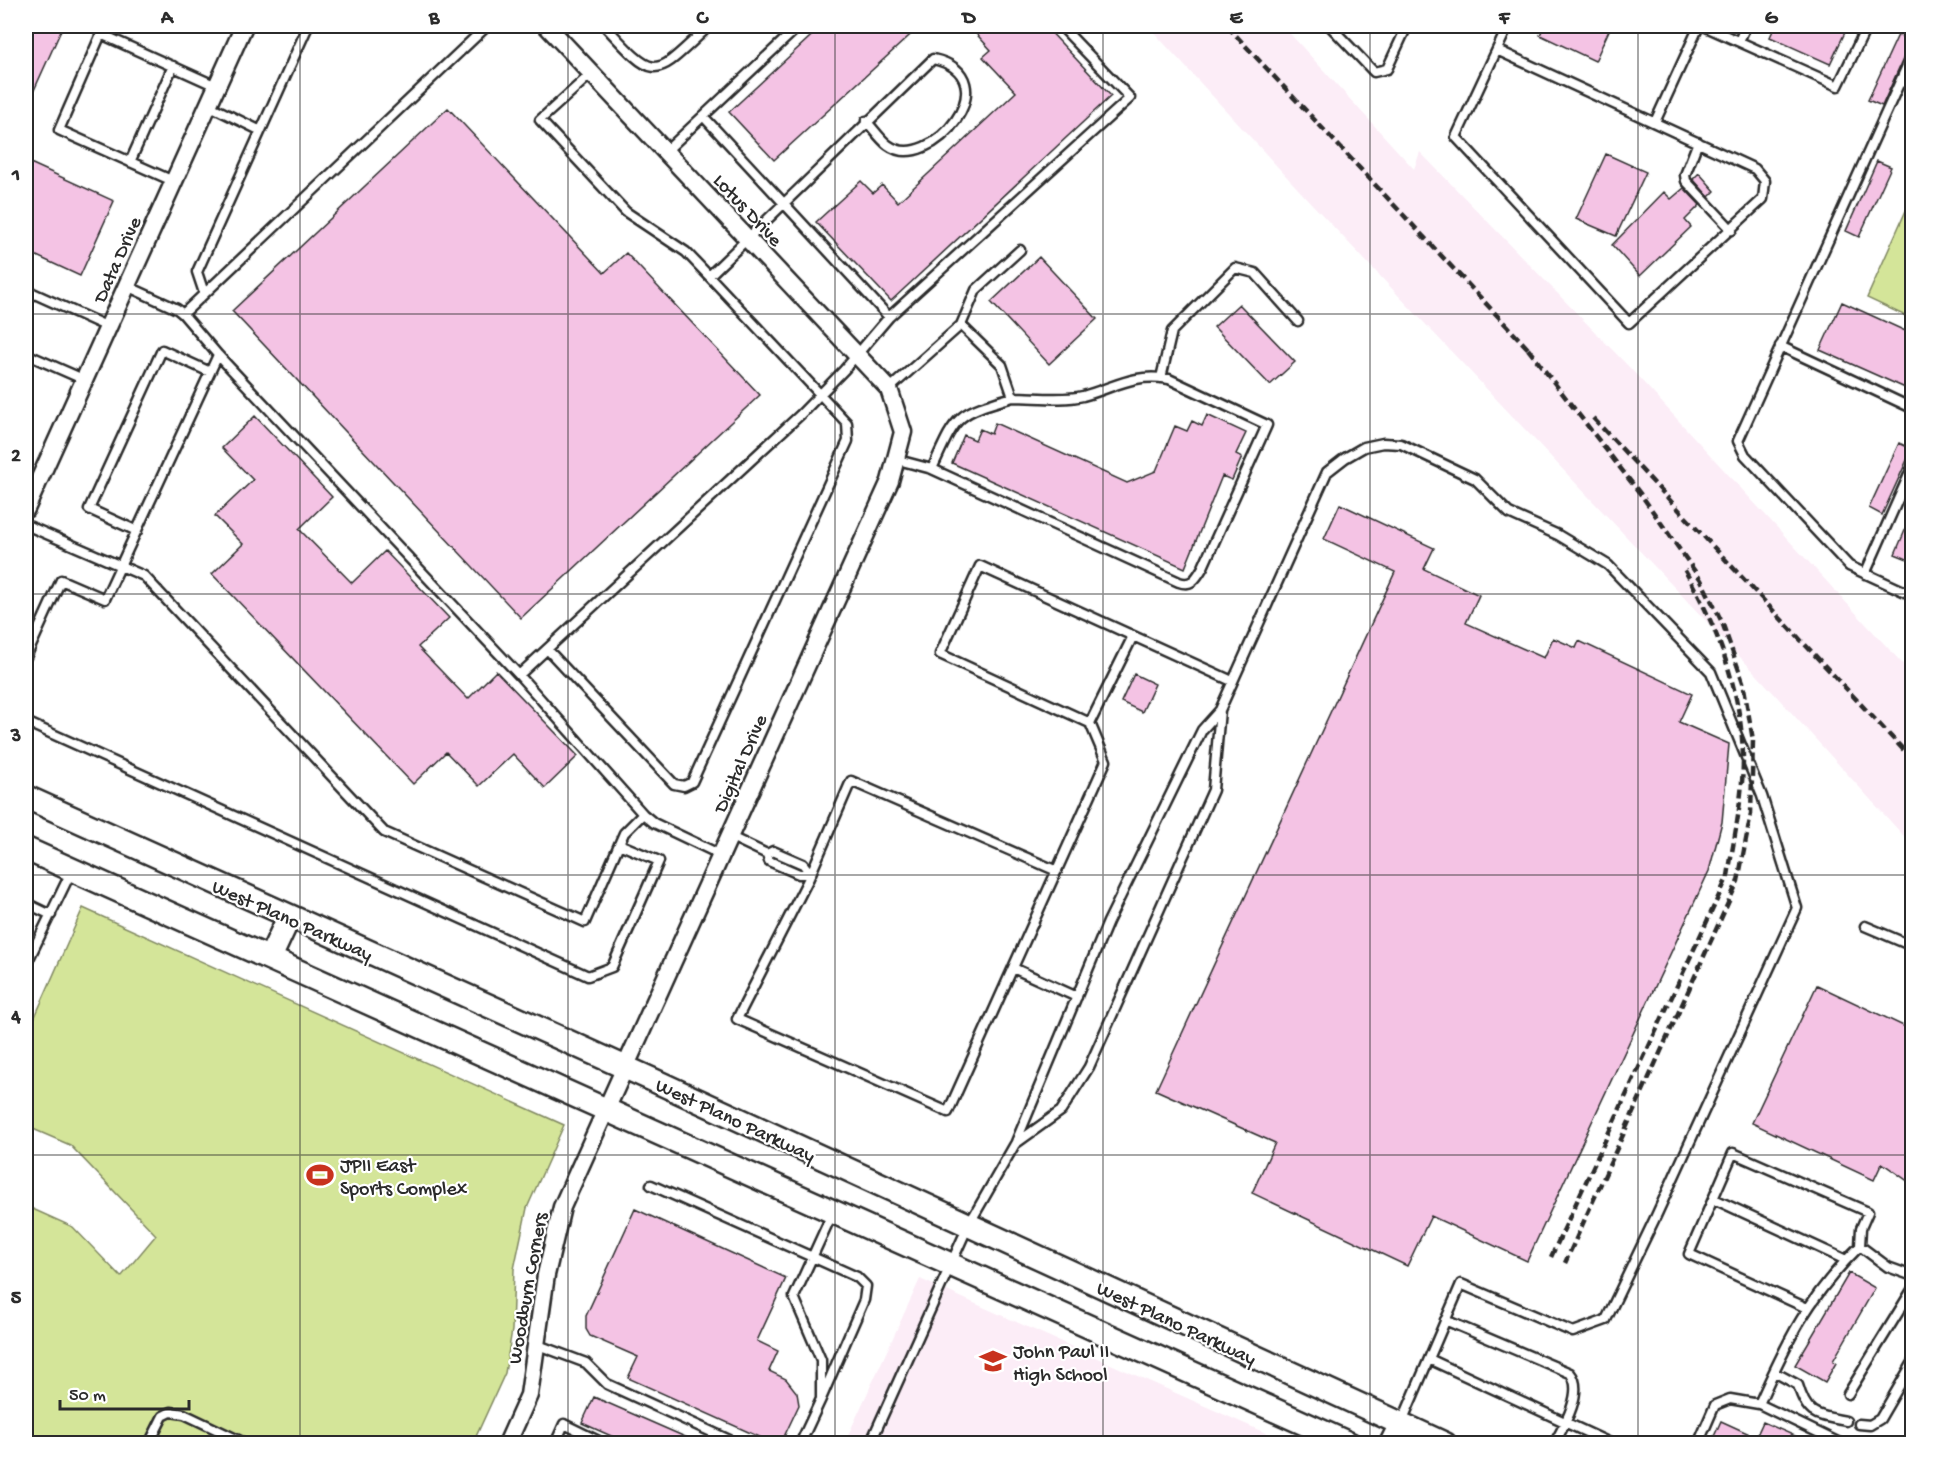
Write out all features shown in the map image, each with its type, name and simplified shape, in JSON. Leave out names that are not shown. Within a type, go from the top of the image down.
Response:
[{"type":"main road","name":"West Plano Parkway","points":[[26,797],[626,1068],[968,1226],[1396,1434],[1445,1443]]},
{"type":"main road","name":"West Plano Parkway","points":[[26,849],[1350,1443]]},
{"type":"main road","points":[[270,958],[289,917]]},
{"type":"street","name":"Data Drive","points":[[26,509],[244,26]]},
{"type":"street","name":"Lotus Drive","points":[[547,26],[889,389],[903,432]]},
{"type":"street","name":"Digital Drive","points":[[606,1110],[898,460],[903,432]]},
{"type":"street","name":"Woodburn Corners","points":[[507,1443],[529,1395],[555,1229],[562,1207],[606,1110]]},
{"type":"lane","points":[[204,293],[197,272],[259,130],[308,26]]},
{"type":"lane","points":[[605,26],[637,60],[647,67],[658,68],[669,64],[709,26]]},
{"type":"lane","points":[[665,152],[799,26]]},
{"type":"lane","points":[[519,675],[820,396],[889,317],[1130,98],[1061,26]]},
{"type":"lane","points":[[1330,26],[1374,72],[1387,69],[1407,26]]},
{"type":"lane","points":[[1497,50],[1755,169],[1765,182],[1763,199],[1629,323],[1456,137],[1508,26]]},
{"type":"lane","points":[[1655,122],[1699,26]]},
{"type":"lane","points":[[1704,26],[1838,86],[1867,26]]},
{"type":"lane","points":[[1739,41],[1746,26]]},
{"type":"lane","points":[[183,314],[481,28]]},
{"type":"lane","points":[[173,181],[59,130],[101,34],[216,86]]},
{"type":"lane","points":[[1912,55],[1739,435],[1740,447],[1844,561],[1912,595]]},
{"type":"lane","points":[[709,276],[866,121],[933,59],[944,61],[957,69],[964,81],[965,108],[958,120],[931,143],[909,150],[888,146],[866,121]]},
{"type":"lane","points":[[130,162],[173,66]]},
{"type":"lane","points":[[547,649],[674,784],[684,786],[692,782],[848,441],[847,423],[686,252],[626,212],[540,120],[591,73]]},
{"type":"lane","points":[[1901,81],[1912,86]]},
{"type":"lane","points":[[208,105],[259,130]]},
{"type":"lane","points":[[703,116],[889,317]]},
{"type":"lane","points":[[1698,142],[1685,175],[1686,181],[1732,230]]},
{"type":"lane","points":[[889,389],[961,325],[976,290],[1020,250]]},
{"type":"lane","points":[[1161,378],[1172,331],[1235,268],[1255,273],[1298,321]]},
{"type":"lane","points":[[127,286],[183,314],[218,355],[519,675],[643,814],[654,824],[721,855]]},
{"type":"lane","points":[[26,290],[108,327]]},
{"type":"lane","points":[[961,325],[1002,365],[1013,397]]},
{"type":"lane","points":[[1780,345],[1912,408]]},
{"type":"lane","points":[[137,531],[89,509],[157,360],[162,350],[210,372]]},
{"type":"lane","points":[[26,354],[85,380]]},
{"type":"lane","points":[[26,657],[61,580],[105,599],[218,355]]},
{"type":"lane","points":[[898,460],[932,469],[1185,585],[1192,583],[1203,567],[1267,425],[1161,378],[1134,377],[1071,398],[1013,397],[981,406],[958,418],[932,469]]},
{"type":"lane","points":[[1015,1144],[1060,1111],[1089,1067],[1213,790],[1220,710],[1327,472],[1364,447],[1383,443],[1401,444],[1475,479],[1509,513],[1558,534],[1608,565],[1710,672],[1762,796],[1797,908],[1606,1320],[1573,1332],[1461,1284],[1396,1434]]},
{"type":"lane","points":[[1865,573],[1912,468]]},
{"type":"lane","points":[[26,525],[144,576],[384,832],[585,922],[624,832],[643,814]]},
{"type":"lane","points":[[1057,871],[851,781],[811,874],[736,1019],[948,1112],[1057,871],[1106,761],[1090,723],[940,654],[980,566],[1232,681]]},
{"type":"lane","points":[[1090,723],[1133,636]]},
{"type":"lane","points":[[885,1443],[872,1441],[968,1226],[1015,1144],[1108,922],[1202,730],[1220,710]]},
{"type":"lane","points":[[26,722],[588,976],[612,967],[659,861],[619,844]]},
{"type":"lane","points":[[729,836],[767,854],[773,851],[803,864],[811,874]]},
{"type":"lane","points":[[26,965],[28,953],[51,915],[72,869]]},
{"type":"lane","points":[[26,903],[51,915]]},
{"type":"lane","points":[[1865,926],[1912,946]]},
{"type":"lane","points":[[1013,968],[1077,997]]},
{"type":"lane","points":[[1759,1404],[1790,1334],[1807,1308],[1860,1246],[1862,1228],[1868,1212],[1733,1153],[1689,1254],[1807,1308]]},
{"type":"lane","points":[[651,1185],[857,1277],[866,1286],[864,1300],[800,1443]]},
{"type":"lane","points":[[1714,1199],[1846,1260]]},
{"type":"lane","points":[[821,1399],[821,1360],[794,1297],[833,1211]]},
{"type":"lane","points":[[1860,1246],[1888,1267],[1912,1274]]},
{"type":"lane","points":[[1848,1394],[1912,1290]]},
{"type":"lane","points":[[1445,1320],[1570,1373],[1576,1380],[1577,1387],[1565,1422],[1554,1443]]},
{"type":"lane","points":[[537,1345],[586,1363],[607,1384],[738,1443]]},
{"type":"lane","points":[[1428,1359],[1612,1443]]},
{"type":"lane","points":[[1859,1424],[1870,1425],[1880,1419],[1912,1364]]},
{"type":"lane","points":[[1773,1372],[1798,1384],[1808,1409],[1812,1413],[1846,1421]]},
{"type":"lane","points":[[1698,1443],[1715,1404],[1730,1399],[1759,1404],[1842,1443]]},
{"type":"lane","points":[[149,1443],[158,1424],[171,1412],[184,1414],[247,1443]]},
{"type":"lane","points":[[555,1443],[564,1425],[605,1443]]},
{"type":"shaded area","points":[[1148,26],[1283,26],[1414,169],[1420,152],[1630,368],[1912,674],[1912,845],[1758,676],[1311,203]]},
{"type":"shaded area","name":"John Paul II High School","points":[[920,1279],[1288,1443],[844,1444]]},
{"type":"green space","points":[[1912,197],[1912,319],[1867,298]]},
{"type":"green space","name":"JPII East Sports Complex","points":[[83,908],[564,1125],[527,1208],[514,1269],[512,1330],[505,1373],[473,1443],[26,1443],[26,1206],[73,1227],[121,1277],[156,1235],[70,1145],[26,1126],[26,1037]]},
{"type":"building","points":[[26,26],[63,26],[26,108]]},
{"type":"building","points":[[822,26],[920,26],[774,160],[729,112]]},
{"type":"building","points":[[969,26],[1045,26],[1111,96],[891,301],[816,222],[861,181],[873,193],[882,185],[898,202],[1016,92],[983,57],[991,50]]},
{"type":"building","points":[[1544,26],[1611,26],[1595,61],[1540,35]]},
{"type":"building","points":[[1775,26],[1848,26],[1830,64],[1770,37]]},
{"type":"building","points":[[1898,35],[1911,41],[1882,106],[1868,100]]},
{"type":"building","points":[[448,108],[604,273],[626,253],[760,395],[521,618],[232,311]]},
{"type":"building","points":[[1606,154],[1646,172],[1616,236],[1576,219]]},
{"type":"building","points":[[26,161],[114,201],[80,276],[26,251]]},
{"type":"building","points":[[1877,161],[1891,167],[1859,237],[1846,231]]},
{"type":"building","points":[[1699,173],[1715,191],[1709,197],[1693,179]]},
{"type":"building","points":[[1684,188],[1700,205],[1685,220],[1691,227],[1640,276],[1612,245],[1664,192],[1671,199]]},
{"type":"building","points":[[1039,257],[1097,319],[1049,364],[991,302]]},
{"type":"building","points":[[1842,302],[1912,334],[1912,391],[1820,350]]},
{"type":"building","points":[[1239,304],[1295,362],[1270,385],[1214,327]]},
{"type":"building","points":[[1207,415],[1246,433],[1236,454],[1242,457],[1232,480],[1222,476],[1185,568],[952,463],[964,435],[975,440],[980,429],[991,434],[995,423],[1127,483],[1156,471],[1175,426],[1187,431],[1192,421],[1202,426]]},
{"type":"building","points":[[255,416],[332,497],[299,529],[352,583],[385,551],[449,618],[418,647],[468,699],[496,671],[578,756],[545,788],[513,754],[479,786],[446,752],[413,784],[212,574],[243,544],[215,516],[253,480],[222,448]]},
{"type":"building","points":[[1899,443],[1912,449],[1882,515],[1869,508]]},
{"type":"building","points":[[1340,504],[1434,548],[1424,569],[1479,595],[1466,623],[1544,658],[1553,638],[1576,648],[1579,641],[1692,694],[1679,722],[1729,744],[1722,822],[1709,871],[1527,1261],[1431,1216],[1407,1266],[1252,1193],[1275,1143],[1156,1090],[1395,572],[1324,539]]},
{"type":"building","points":[[1912,514],[1912,561],[1895,554]]},
{"type":"building","points":[[1134,674],[1155,684],[1142,712],[1121,702]]},
{"type":"building","points":[[1817,985],[1912,1030],[1912,1184],[1882,1163],[1874,1180],[1752,1123]]},
{"type":"building","points":[[635,1209],[786,1278],[757,1341],[778,1351],[769,1371],[786,1379],[797,1393],[799,1405],[781,1443],[773,1443],[628,1378],[638,1357],[590,1336],[586,1329],[586,1316]]},
{"type":"building","points":[[1849,1273],[1875,1288],[1833,1361],[1836,1363],[1825,1382],[1795,1365]]},
{"type":"building","points":[[594,1397],[699,1443],[627,1443],[582,1423]]},
{"type":"building","points":[[1721,1421],[1756,1437],[1763,1422],[1811,1443],[1711,1443]]},
{"type":"railway","points":[[1227,26],[1534,355]]},
{"type":"railway","points":[[1528,349],[1642,496],[1701,580],[1722,622],[1743,682],[1753,740],[1751,814],[1738,881],[1565,1263]]},
{"type":"railway","points":[[1593,418],[1912,759]]},
{"type":"railway","points":[[1551,1257],[1728,876],[1742,788],[1742,733],[1726,660],[1707,613],[1684,569]]},
{"type":"place","name":"JPII East Sports Complex","points":[[320,1175]]},
{"type":"place","name":"John Paul II High School","points":[[993,1361]]}]
